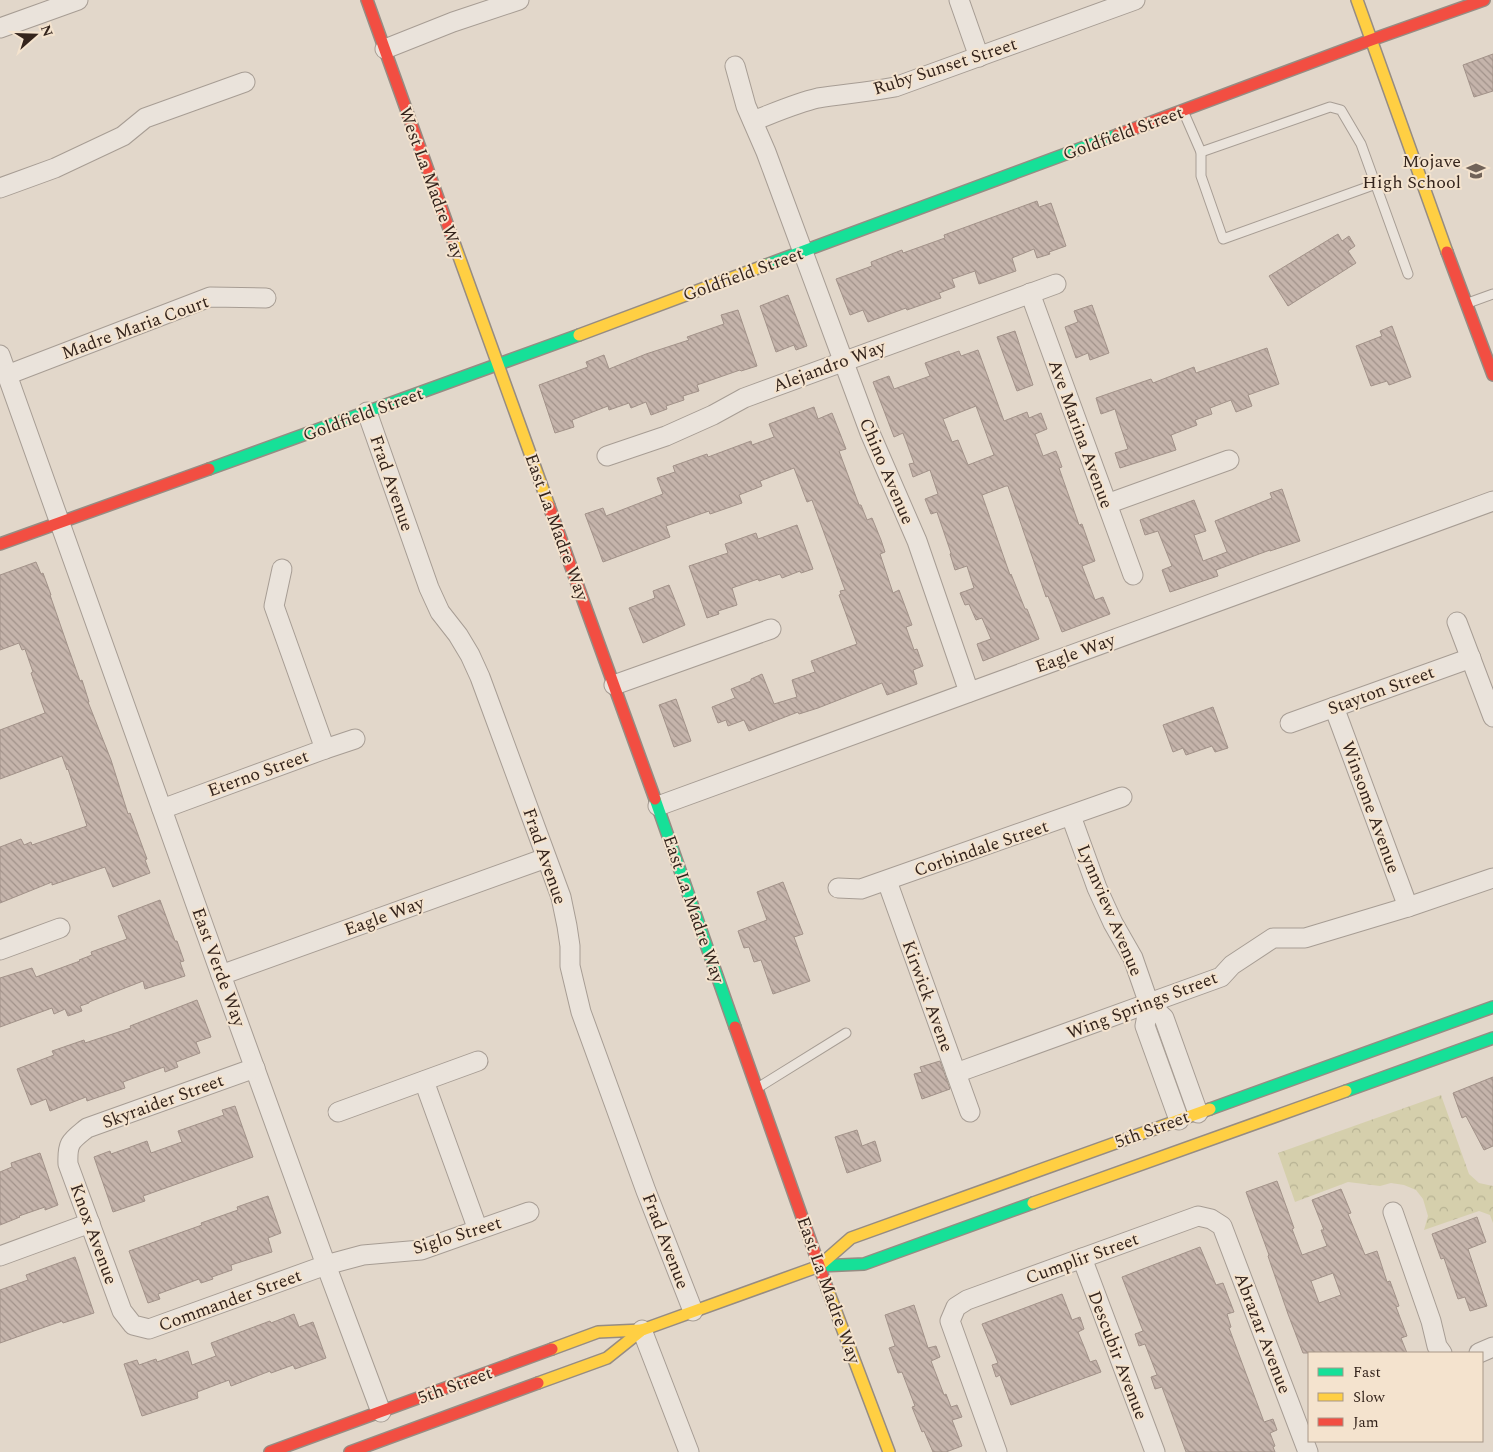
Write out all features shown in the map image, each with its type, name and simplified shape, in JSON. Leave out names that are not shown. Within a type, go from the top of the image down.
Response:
[{"type":"street","points":[[0,28],[78,0]]},
{"type":"street","name":"West La Madre Way","points":[[367,0],[498,365]]},
{"type":"street","points":[[385,49],[453,22],[520,0]]},
{"type":"street","points":[[959,0],[979,56]]},
{"type":"street","name":"Ruby Sunset Street","points":[[753,121],[795,104],[818,98],[866,93],[895,87],[1135,0]]},
{"type":"street","points":[[1357,0],[1493,375]]},
{"type":"street","name":"Goldfield Street","points":[[0,544],[498,365],[1371,40],[1484,0]]},
{"type":"street","name":"Chino Avenue","points":[[735,66],[746,106],[804,251],[870,433],[917,541],[969,692]]},
{"type":"street","points":[[0,188],[55,168],[123,136],[145,118],[245,82]]},
{"type":"street","name":"Alejandro Way","points":[[607,456],[666,436],[714,415],[744,398],[1056,284]]},
{"type":"street","name":"Ave Marina Avenue","points":[[1030,293],[1133,575]]},
{"type":"street","name":"Madre Maria Court","points":[[7,374],[210,297],[266,298]]},
{"type":"street","name":"East Verde Way","points":[[0,355],[221,975],[381,1412]]},
{"type":"street","name":"East La Madre Way","points":[[498,365],[658,806],[819,1266],[890,1452]]},
{"type":"street","name":"Frad Avenue","points":[[367,412],[429,588],[440,612],[470,654],[480,677],[546,858],[560,897],[567,926],[570,966],[581,1012],[646,1191],[693,1312]]},
{"type":"street","points":[[1107,504],[1229,460]]},
{"type":"street","name":"Eagle Way","points":[[658,806],[1493,501]]},
{"type":"street","points":[[282,569],[274,606],[325,749]]},
{"type":"street","points":[[1457,622],[1493,717]]},
{"type":"street","points":[[614,685],[771,629]]},
{"type":"street","name":"Stayton Street","points":[[1290,723],[1471,658]]},
{"type":"street","name":"Winsome Avenue","points":[[1334,707],[1408,908]]},
{"type":"street","name":"Eterno Street","points":[[162,809],[355,739]]},
{"type":"street","name":"Corbindale Street","points":[[838,888],[862,889],[1122,797]]},
{"type":"street","name":"Lynnview Avenue","points":[[1071,816],[1097,888],[1113,923],[1133,958],[1148,1004],[1145,1026],[1162,1044],[1198,1113]]},
{"type":"street","name":"Eagle Way","points":[[221,975],[546,858]]},
{"type":"street","name":"Wing Springs Street","points":[[956,1074],[1221,977],[1232,965],[1273,938],[1305,938],[1408,908],[1493,878]]},
{"type":"street","name":"Kirwick Avene","points":[[886,881],[970,1112]]},
{"type":"street","points":[[0,950],[60,928]]},
{"type":"street","name":"5th Street","points":[[819,1266],[850,1238],[1493,1007]]},
{"type":"street","name":"5th Street","points":[[270,1452],[598,1332],[642,1330],[819,1266],[864,1264],[1493,1038]]},
{"type":"street","name":"Lynnview Avenue","points":[[1162,1044],[1179,1120]]},
{"type":"street","points":[[338,1112],[478,1062]]},
{"type":"street","name":"Skyraider Street","points":[[73,1139],[87,1128],[255,1068]]},
{"type":"street","points":[[424,1081],[478,1230]]},
{"type":"street","name":"Knox Avenue","points":[[73,1139],[68,1149],[68,1164],[122,1311],[133,1325]]},
{"type":"street","name":"Siglo Street","points":[[326,1265],[363,1255],[421,1250],[529,1212]]},
{"type":"street","points":[[1393,1212],[1431,1321],[1437,1346],[1441,1352]]},
{"type":"street","name":"Cumplir Street","points":[[997,1452],[950,1321],[956,1307],[967,1300],[1198,1216],[1211,1219]]},
{"type":"street","name":"Abrazar Avenue","points":[[1211,1219],[1222,1226],[1308,1452]]},
{"type":"street","points":[[0,1256],[90,1223]]},
{"type":"street","name":"Descubir Avenue","points":[[1082,1258],[1155,1452]]},
{"type":"street","name":"Commander Street","points":[[133,1325],[148,1329],[326,1265]]},
{"type":"street","points":[[642,1330],[689,1452]]},
{"type":"street","name":"5th Street","points":[[350,1452],[607,1358],[642,1330]]},
{"type":"street","points":[[1481,1352],[1493,1347]]},
{"type":"lane","points":[[1201,152],[1330,107],[1341,110],[1361,144],[1408,274]]},
{"type":"lane","points":[[1183,110],[1201,152],[1201,176],[1223,239],[1376,184]]},
{"type":"lane","points":[[1466,304],[1493,294]]},
{"type":"lane","points":[[756,1088],[846,1033]]},
{"type":"green space","points":[[1441,1095],[1469,1174],[1479,1183],[1493,1186],[1493,1223],[1490,1215],[1479,1211],[1424,1230],[1428,1216],[1423,1199],[1416,1190],[1404,1185],[1391,1183],[1380,1186],[1348,1182],[1295,1202],[1278,1153]]},
{"type":"building","points":[[1493,54],[1493,91],[1474,97],[1463,65]]},
{"type":"building","points":[[1037,201],[1039,207],[1051,203],[1066,246],[1037,258],[1034,249],[1012,258],[1016,271],[979,284],[975,271],[952,279],[955,287],[939,293],[941,298],[907,310],[906,308],[868,322],[863,310],[850,315],[836,279],[872,266],[871,262],[902,250],[903,253],[945,238],[944,235]]},
{"type":"building","points":[[1338,234],[1342,241],[1349,236],[1355,246],[1348,251],[1356,263],[1288,306],[1269,276]]},
{"type":"building","points":[[788,295],[807,346],[796,350],[794,345],[776,352],[760,306]]},
{"type":"building","points":[[1092,305],[1109,353],[1090,360],[1088,353],[1076,358],[1065,327],[1078,322],[1074,311]]},
{"type":"building","points":[[738,310],[757,366],[697,385],[699,391],[683,396],[684,400],[666,406],[667,409],[651,415],[646,402],[631,408],[629,403],[609,410],[608,406],[572,420],[574,427],[555,433],[539,385],[588,367],[586,362],[604,355],[609,369],[689,340],[687,337],[724,324],[721,315]]},
{"type":"building","points":[[1392,326],[1411,377],[1389,385],[1387,381],[1371,386],[1356,346],[1382,336],[1380,331]]},
{"type":"building","points":[[1015,331],[1033,385],[1017,391],[997,337]]},
{"type":"building","points":[[1267,348],[1279,384],[1248,395],[1252,406],[1236,412],[1231,400],[1210,408],[1212,414],[1195,420],[1197,425],[1171,435],[1176,450],[1120,468],[1115,453],[1128,449],[1115,409],[1101,414],[1096,398],[1151,379],[1153,383],[1194,367],[1196,373]]},
{"type":"building","points":[[978,350],[1004,421],[1027,412],[1029,418],[1041,413],[1047,429],[1035,434],[1043,456],[1056,451],[1062,467],[1059,468],[1079,525],[1082,524],[1095,561],[1082,566],[1095,600],[1103,597],[1110,614],[1062,632],[1048,596],[1046,597],[1008,486],[1006,486],[982,495],[1010,575],[1039,639],[983,661],[977,644],[991,639],[982,618],[976,620],[969,604],[965,605],[960,593],[974,588],[967,566],[955,570],[937,512],[931,514],[925,499],[938,494],[930,470],[913,477],[909,464],[914,463],[903,433],[894,437],[873,382],[889,376],[894,389],[930,376],[925,363],[959,351],[961,356]],"holes":[[[976,406],[994,455],[968,465],[958,440],[952,442],[943,419]]]},
{"type":"building","points":[[814,407],[818,419],[832,413],[846,449],[839,451],[859,505],[861,505],[867,520],[872,518],[881,540],[885,552],[880,554],[893,593],[899,590],[912,625],[906,627],[914,650],[917,649],[923,666],[913,670],[917,684],[887,695],[882,683],[818,708],[799,714],[798,712],[749,731],[744,720],[728,726],[726,720],[718,723],[712,707],[735,698],[731,689],[751,681],[751,679],[762,674],[774,704],[797,697],[792,680],[815,672],[811,661],[857,644],[839,595],[841,594],[840,591],[845,590],[812,500],[807,502],[794,468],[760,481],[762,486],[739,495],[742,503],[710,514],[709,511],[666,526],[670,537],[603,562],[585,514],[603,508],[606,516],[663,494],[657,478],[675,472],[673,466],[707,454],[708,457],[751,441],[752,445],[774,437],[769,424]]},
{"type":"building","points":[[1282,489],[1300,541],[1216,570],[1218,576],[1170,592],[1162,570],[1172,566],[1158,531],[1145,535],[1140,520],[1194,500],[1206,531],[1194,535],[1203,561],[1227,552],[1215,521],[1272,498],[1270,493]]},
{"type":"building","points":[[797,525],[813,569],[801,573],[800,571],[782,578],[780,574],[759,581],[758,579],[732,588],[737,605],[718,611],[719,614],[707,618],[689,566],[728,553],[725,544],[756,533],[758,539]]},
{"type":"building","points":[[36,562],[41,574],[43,573],[80,681],[82,680],[88,702],[111,760],[128,814],[130,813],[147,859],[145,860],[150,873],[113,887],[105,867],[52,885],[52,882],[0,903],[0,847],[21,839],[24,845],[31,842],[32,845],[87,826],[62,756],[0,779],[0,730],[45,713],[25,649],[22,650],[19,643],[0,650],[0,575]]},
{"type":"building","points":[[669,585],[685,625],[643,643],[629,608],[655,598],[653,591]]},
{"type":"building","points":[[676,699],[691,741],[674,747],[659,705]]},
{"type":"building","points":[[1213,707],[1228,748],[1215,752],[1212,746],[1186,755],[1183,748],[1173,752],[1163,725]]},
{"type":"building","points":[[783,882],[803,934],[794,937],[810,981],[773,994],[761,960],[754,962],[749,947],[744,948],[738,931],[767,920],[757,892]]},
{"type":"building","points":[[160,900],[184,961],[180,962],[185,976],[145,989],[143,981],[80,1006],[82,1011],[68,1016],[65,1009],[54,1014],[52,1008],[0,1027],[0,978],[32,968],[36,977],[80,961],[92,955],[91,952],[127,939],[118,916]]},
{"type":"building","points":[[197,1000],[211,1037],[196,1042],[200,1053],[176,1062],[178,1067],[165,1072],[164,1067],[123,1082],[125,1088],[87,1101],[86,1097],[50,1111],[46,1099],[31,1105],[17,1069],[54,1055],[52,1051],[84,1040],[85,1043],[131,1028],[130,1026]]},
{"type":"building","points":[[940,1061],[950,1089],[922,1099],[914,1074],[922,1072],[920,1067]]},
{"type":"building","points":[[1493,1077],[1493,1146],[1484,1150],[1466,1116],[1462,1118],[1453,1093]]},
{"type":"building","points":[[235,1106],[253,1157],[143,1196],[145,1201],[113,1212],[94,1157],[110,1151],[111,1154],[147,1141],[151,1153],[182,1142],[178,1131],[224,1115],[222,1110]]},
{"type":"building","points":[[857,1130],[862,1146],[875,1141],[881,1161],[847,1173],[835,1137]]},
{"type":"building","points":[[40,1153],[58,1205],[45,1210],[45,1207],[0,1225],[0,1172],[12,1167],[11,1163]]},
{"type":"building","points":[[1277,1181],[1302,1255],[1327,1246],[1321,1230],[1324,1230],[1312,1200],[1341,1189],[1351,1213],[1348,1214],[1365,1255],[1377,1251],[1387,1282],[1390,1281],[1399,1306],[1396,1307],[1407,1336],[1401,1338],[1407,1352],[1303,1353],[1246,1192]],"holes":[[[1333,1273],[1341,1295],[1319,1303],[1311,1281]]]},
{"type":"building","points":[[268,1196],[281,1233],[268,1238],[272,1252],[231,1265],[232,1270],[212,1277],[213,1279],[201,1283],[199,1279],[158,1294],[160,1299],[148,1303],[129,1251],[202,1225],[201,1223],[238,1210],[237,1207]]},
{"type":"building","points":[[1477,1217],[1486,1242],[1468,1249],[1487,1306],[1470,1311],[1465,1297],[1458,1299],[1444,1258],[1441,1259],[1432,1234]]},
{"type":"building","points":[[1200,1247],[1216,1285],[1223,1283],[1234,1312],[1227,1314],[1231,1327],[1229,1328],[1264,1422],[1273,1419],[1277,1430],[1270,1433],[1275,1446],[1273,1447],[1275,1452],[1186,1452],[1162,1387],[1155,1389],[1151,1377],[1157,1375],[1145,1344],[1139,1346],[1135,1334],[1143,1331],[1122,1277]]},
{"type":"building","points":[[75,1257],[94,1313],[63,1323],[62,1321],[0,1343],[0,1290],[28,1280],[26,1275]]},
{"type":"building","points":[[1062,1294],[1072,1320],[1080,1317],[1084,1329],[1078,1332],[1090,1362],[1096,1360],[1101,1372],[1011,1405],[1000,1375],[996,1377],[992,1365],[998,1363],[982,1324]]},
{"type":"building","points":[[914,1305],[928,1348],[936,1346],[940,1357],[931,1361],[944,1395],[946,1394],[951,1407],[957,1405],[962,1417],[952,1420],[962,1446],[946,1452],[933,1452],[924,1431],[922,1432],[912,1407],[915,1406],[902,1372],[898,1373],[889,1348],[895,1346],[885,1315]]},
{"type":"building","points":[[294,1314],[299,1327],[313,1322],[326,1358],[295,1369],[293,1365],[271,1373],[270,1371],[231,1386],[229,1380],[197,1392],[198,1398],[142,1416],[124,1364],[137,1360],[139,1365],[156,1359],[157,1362],[188,1351],[192,1365],[216,1356],[211,1343]]},
{"type":"traffic: fast","points":[[766,265],[1117,135]]},
{"type":"traffic: fast","points":[[209,469],[579,335]]},
{"type":"traffic: fast","points":[[655,799],[735,1027]]},
{"type":"traffic: fast","points":[[1210,1109],[1493,1007]]},
{"type":"traffic: fast","points":[[1346,1091],[1493,1038]]},
{"type":"traffic: fast","points":[[814,1268],[819,1266],[864,1264],[1033,1203]]},
{"type":"traffic: slow","points":[[1357,0],[1447,252]]},
{"type":"traffic: slow","points":[[453,240],[549,506]]},
{"type":"traffic: slow","points":[[579,335],[766,265]]},
{"type":"traffic: slow","points":[[1033,1203],[1346,1091]]},
{"type":"traffic: slow","points":[[819,1266],[851,1238],[1210,1109]]},
{"type":"traffic: slow","points":[[538,1383],[607,1358],[642,1330],[814,1268]]},
{"type":"traffic: slow","points":[[827,1288],[889,1452]]},
{"type":"traffic: slow","points":[[552,1349],[598,1332],[642,1330]]},
{"type":"traffic: jam","points":[[367,0],[453,240]]},
{"type":"traffic: jam","points":[[1117,135],[1484,0]]},
{"type":"traffic: jam","points":[[1447,252],[1493,375]]},
{"type":"traffic: jam","points":[[0,544],[209,469]]},
{"type":"traffic: jam","points":[[549,506],[655,799]]},
{"type":"traffic: jam","points":[[735,1027],[827,1288]]},
{"type":"traffic: jam","points":[[270,1452],[552,1349]]},
{"type":"traffic: jam","points":[[350,1452],[538,1383]]},
{"type":"place","name":"Mojave High School","points":[[1476,171]]}]
